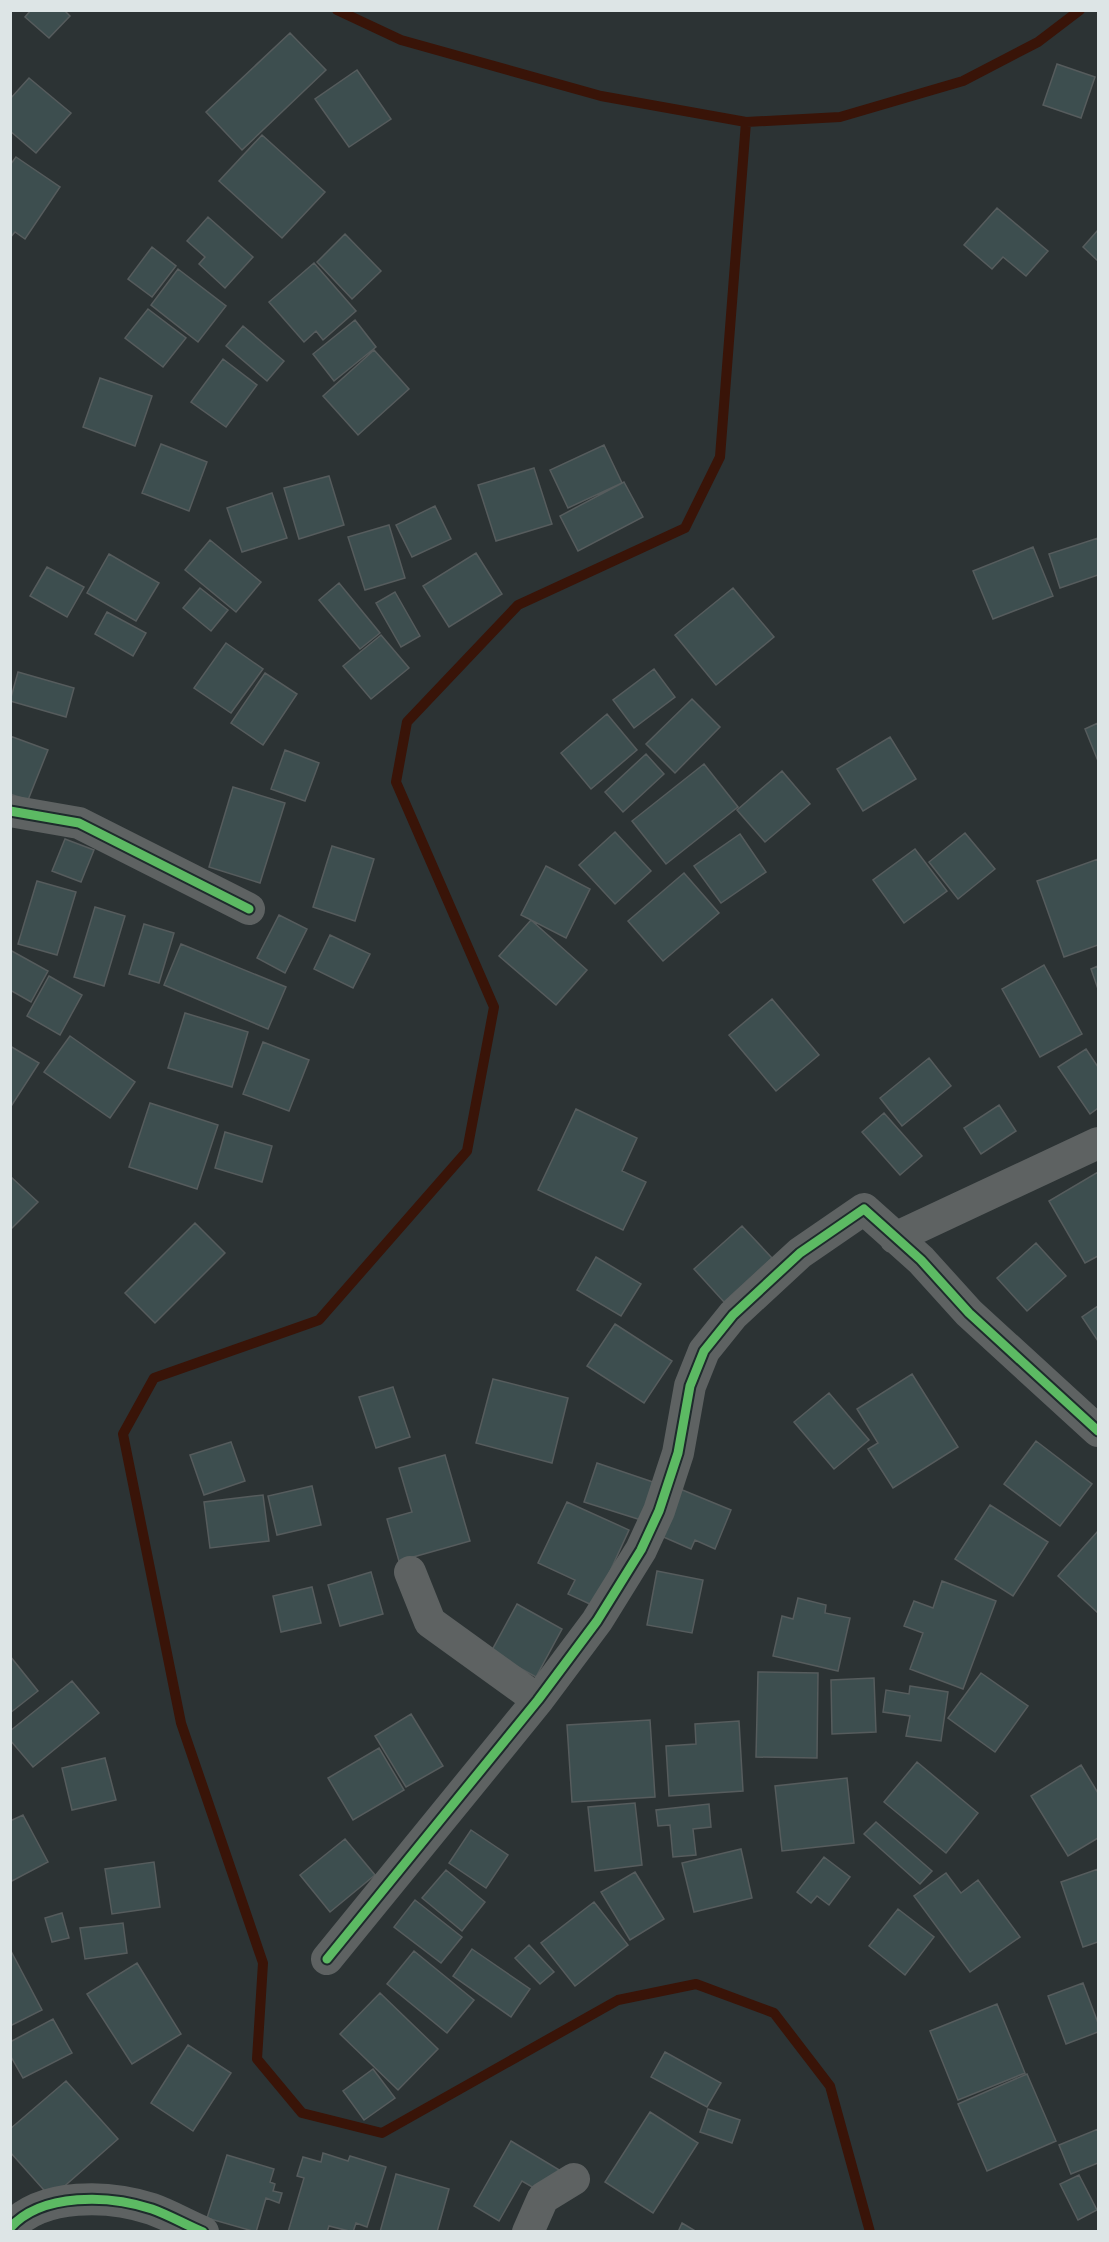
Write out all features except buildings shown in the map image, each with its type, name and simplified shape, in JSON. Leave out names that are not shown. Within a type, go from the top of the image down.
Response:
[{"type":"street","points":[[10,811],[79,822],[249,909]]},
{"type":"street","points":[[895,1238],[1098,1143]]},
{"type":"street","points":[[327,1959],[538,1700],[597,1621],[641,1550],[659,1511],[678,1453],[687,1396],[704,1351],[733,1315],[800,1253],[864,1209],[921,1260],[969,1314],[1098,1431]]},
{"type":"street","points":[[410,1572],[430,1622],[538,1700]]},
{"type":"street","points":[[528,2232],[543,2199],[574,2179]]},
{"type":"street","points":[[10,2229],[48,2204],[81,2198],[151,2209],[203,2232]]},
{"type":"waterway","points":[[337,10],[401,40],[601,96],[746,122],[840,117],[963,81],[1038,42],[1080,10]]},
{"type":"waterway","points":[[746,122],[720,457],[685,528],[518,605],[407,722],[396,782],[494,1007],[467,1151],[319,1320],[154,1378],[123,1434],[181,1723],[263,1963],[257,2059],[302,2113],[382,2133],[618,2000],[696,1984],[774,2013],[830,2086],[870,2232]]},
{"type":"cycle path","points":[[10,811],[79,823],[249,909]]},
{"type":"cycle path","points":[[327,1959],[538,1700],[597,1621],[641,1550],[659,1511],[678,1453],[690,1386],[704,1351],[733,1315],[800,1253],[864,1209],[921,1260],[969,1313],[1098,1431]]},
{"type":"cycle path","points":[[10,2228],[24,2216],[40,2208],[58,2202],[97,2199],[135,2204],[152,2209],[203,2232]]}]
